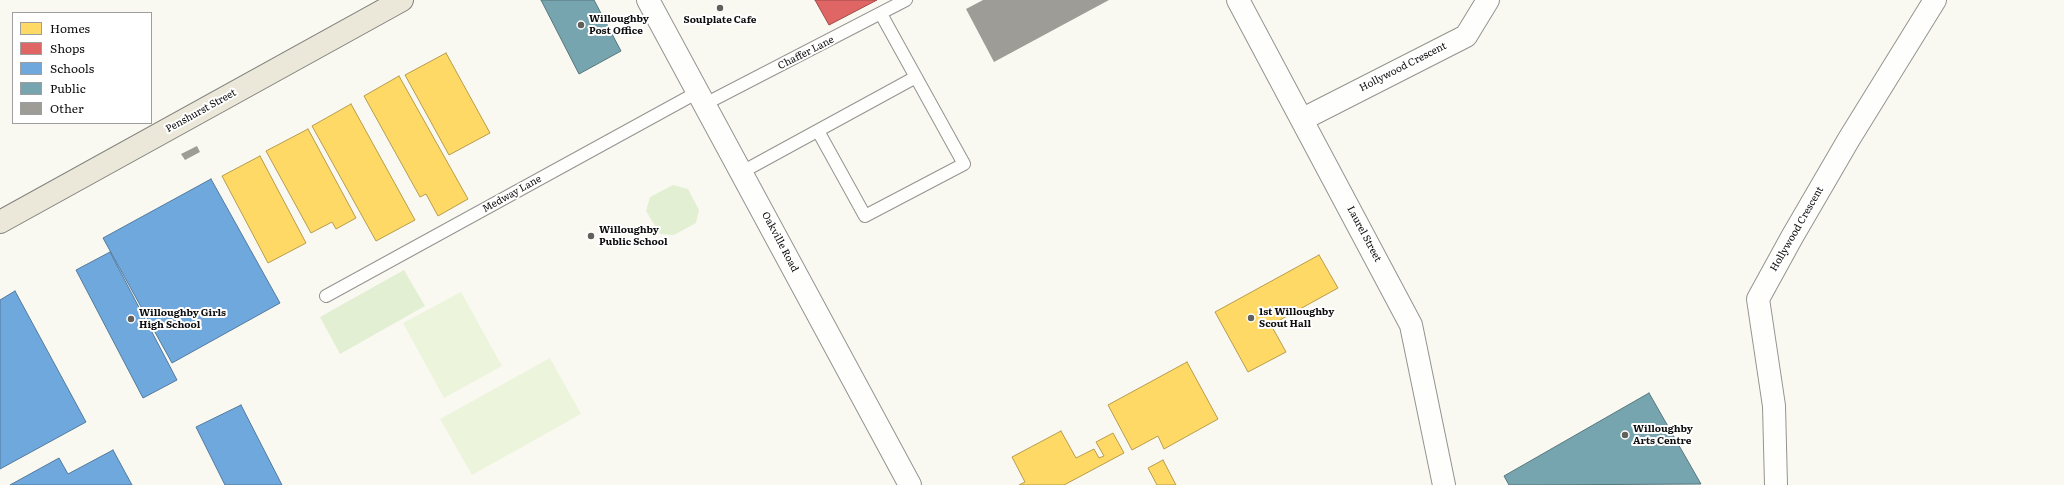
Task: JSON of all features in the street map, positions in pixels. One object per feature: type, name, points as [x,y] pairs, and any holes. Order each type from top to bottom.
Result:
[{"type":"main road","name":"Penshurst Street","points":[[0,222],[402,0]]},
{"type":"street","name":"Oakville Road","points":[[648,0],[910,485]]},
{"type":"street","name":"Laurel Street","points":[[1238,0],[1303,119],[1411,325],[1444,485]]},
{"type":"street","name":"Hollywood Crescent","points":[[1303,119],[1466,36],[1488,0]]},
{"type":"street","name":"Hollywood Crescent","points":[[1776,485],[1774,406],[1758,299],[1830,172],[1935,0]]},
{"type":"lane","name":"Chaffer Lane","points":[[702,98],[881,14],[906,0]]},
{"type":"lane","points":[[818,131],[865,216],[964,164],[881,14]]},
{"type":"lane","points":[[742,172],[916,77]]},
{"type":"lane","name":"Medway Lane","points":[[326,296],[702,98]]},
{"type":"green space","points":[[673,185],[688,189],[699,210],[696,223],[674,235],[660,234],[646,211],[650,197]]},
{"type":"green space","points":[[404,270],[425,306],[340,354],[320,317]]},
{"type":"green space","points":[[461,292],[502,366],[444,398],[403,323]]},
{"type":"green space","points":[[550,358],[581,414],[472,475],[440,419]]},
{"type":"building: Homes","points":[[446,53],[490,133],[449,155],[405,75]]},
{"type":"building: Homes","points":[[399,76],[468,199],[438,216],[426,194],[420,197],[364,96]]},
{"type":"building: Homes","points":[[351,104],[415,220],[376,241],[312,126]]},
{"type":"building: Homes","points":[[308,129],[356,218],[336,229],[332,222],[311,233],[266,151]]},
{"type":"building: Homes","points":[[260,156],[306,243],[268,263],[222,176]]},
{"type":"building: Homes","name":"1st Willoughby Scout Hall","points":[[1319,255],[1338,288],[1271,325],[1286,352],[1248,372],[1215,312]]},
{"type":"building: Homes","points":[[1187,362],[1218,419],[1164,449],[1158,436],[1132,450],[1108,405]]},
{"type":"building: Homes","points":[[1061,431],[1076,458],[1094,449],[1099,458],[1104,456],[1096,442],[1113,433],[1124,453],[1064,485],[1019,485],[1025,482],[1012,457]]},
{"type":"building: Homes","points":[[1163,460],[1176,485],[1157,485],[1148,468]]},
{"type":"building: Shops","points":[[815,0],[877,0],[829,25]]},
{"type":"building: Schools","points":[[211,179],[280,303],[172,363],[103,238]]},
{"type":"building: Schools","points":[[110,252],[177,380],[143,398],[76,270]]},
{"type":"building: Schools","points":[[15,291],[86,422],[0,469],[0,300]]},
{"type":"building: Schools","points":[[241,405],[282,485],[225,485],[196,427]]},
{"type":"building: Schools","points":[[113,450],[132,485],[10,485],[59,458],[68,474]]},
{"type":"building: Public","name":"Willoughby Post Office","points":[[541,0],[594,0],[621,51],[579,74]]},
{"type":"building: Public","name":"Willoughby Arts Centre","points":[[1649,393],[1701,484],[1509,485],[1504,476]]},
{"type":"building: Other","points":[[983,0],[1109,0],[994,62],[966,9]]},
{"type":"building: Other","points":[[197,146],[200,152],[185,160],[181,154]]},
{"type":"place","name":"Soulplate Cafe","points":[[720,8]]},
{"type":"place","name":"Willoughby Post Office","points":[[581,25]]},
{"type":"place","name":"Willoughby Public School","points":[[591,236]]},
{"type":"place","name":"1st Willoughby Scout Hall","points":[[1251,318]]},
{"type":"place","name":"Willoughby Girls High School","points":[[131,319]]},
{"type":"place","name":"Willoughby Arts Centre","points":[[1625,435]]}]
